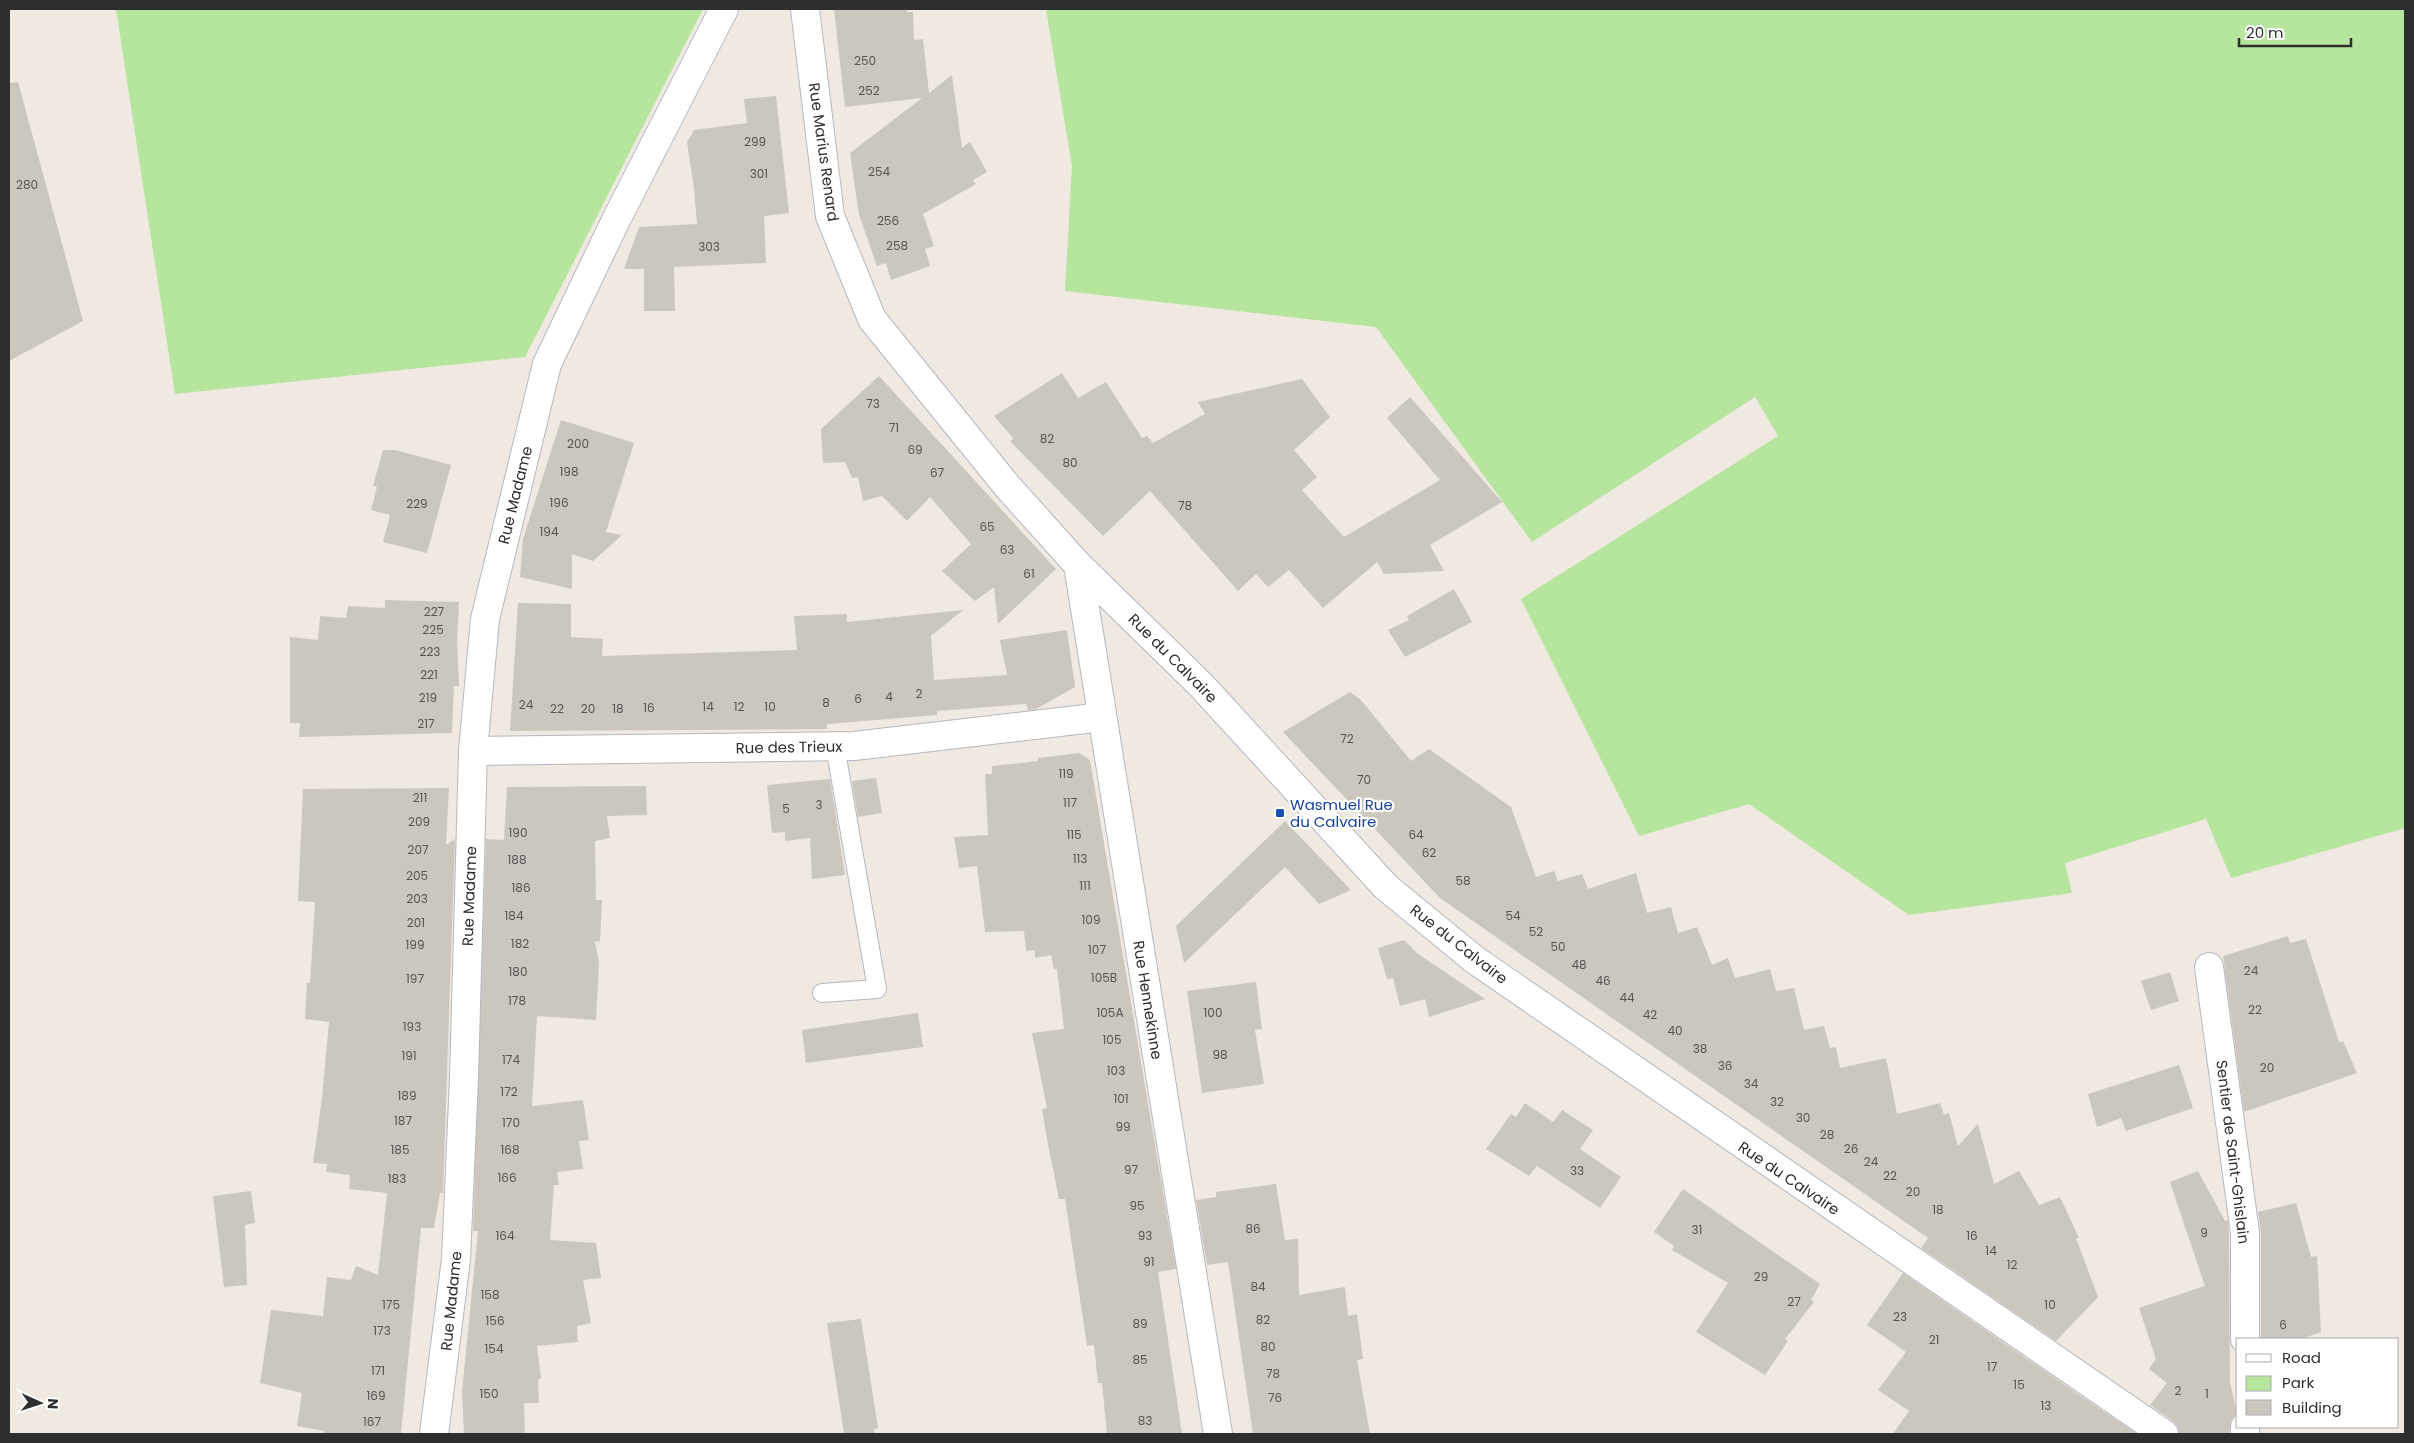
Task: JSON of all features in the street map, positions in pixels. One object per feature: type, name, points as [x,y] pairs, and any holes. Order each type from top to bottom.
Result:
[{"type":"street","name":"Rue Madame","points":[[434,1434],[456,1259],[465,1068],[473,751],[485,619],[547,364],[621,211],[724,9]]},
{"type":"street","name":"Rue Marius Renard","points":[[805,9],[830,216],[872,319]]},
{"type":"street","name":"Rue du Calvaire","points":[[872,319],[1008,486],[1078,566],[1201,685],[1386,887],[1475,960],[2164,1434]]},
{"type":"street","name":"Rue Hennekinne","points":[[1078,566],[1218,1434]]},
{"type":"street","name":"Rue des Trieux","points":[[473,751],[854,746],[1102,717]]},
{"type":"street","name":"Sentier de Saint-Ghislain","points":[[2209,966],[2245,1233],[2245,1338]]},
{"type":"lane","points":[[822,993],[877,990],[835,746]]},
{"type":"green space","points":[[116,9],[703,9],[525,357],[175,394]]},
{"type":"green space","points":[[1046,9],[2405,9],[2405,828],[2231,878],[2206,819],[2065,863],[2072,893],[1909,915],[1749,804],[1639,836],[1521,599],[1778,436],[1755,397],[1532,542],[1376,327],[1065,291],[1072,166]]},
{"type":"building","points":[[834,9],[907,9],[907,12],[913,12],[914,40],[923,39],[929,93],[952,75],[962,148],[970,142],[987,172],[973,180],[976,184],[923,214],[934,246],[925,249],[930,266],[891,280],[886,263],[877,266],[859,215],[850,153],[922,98],[845,107]]},
{"type":"building","points":[[18,82],[83,321],[9,361],[9,83]]},
{"type":"building","points":[[776,96],[789,213],[764,216],[766,263],[674,267],[675,311],[644,311],[644,269],[624,269],[639,227],[697,224],[687,142],[694,130],[747,123],[744,99]]},
{"type":"building","points":[[1062,373],[1078,398],[1106,382],[1142,438],[1147,436],[1153,443],[1205,414],[1198,402],[1302,379],[1330,417],[1294,450],[1317,477],[1302,490],[1344,537],[1440,480],[1387,418],[1410,397],[1502,502],[1430,545],[1444,571],[1384,574],[1377,562],[1323,608],[1289,570],[1268,587],[1256,574],[1238,591],[1150,491],[1103,536],[1010,441],[1014,439],[994,416]]},
{"type":"building","points":[[879,376],[1056,569],[998,624],[994,587],[975,601],[942,571],[971,544],[930,497],[907,521],[882,496],[863,501],[858,477],[852,478],[845,462],[823,463],[821,429]]},
{"type":"building","points":[[561,420],[634,443],[606,532],[622,535],[593,561],[572,554],[572,589],[520,577],[523,539]]},
{"type":"building","points":[[383,450],[395,450],[451,465],[427,553],[383,542],[390,515],[371,510],[377,487],[373,486]]},
{"type":"building","points":[[1454,589],[1472,622],[1405,657],[1388,630],[1409,620],[1407,616]]},
{"type":"building","points":[[385,600],[459,602],[457,641],[459,686],[454,686],[452,733],[299,737],[300,723],[290,723],[290,637],[318,640],[320,616],[346,618],[348,606],[385,608]]},
{"type":"building","points":[[518,603],[571,604],[571,637],[603,639],[602,656],[797,650],[794,616],[847,614],[847,622],[963,610],[931,636],[934,680],[1007,675],[1000,640],[1067,630],[1075,687],[1036,709],[1028,710],[1026,704],[937,711],[937,715],[827,724],[827,729],[510,731]]},
{"type":"building","points":[[1350,692],[1361,700],[1411,761],[1429,749],[1511,807],[1536,877],[1554,871],[1558,881],[1582,874],[1588,889],[1636,873],[1647,913],[1671,907],[1678,933],[1697,927],[1712,965],[1728,958],[1735,978],[1770,969],[1776,991],[1794,988],[1804,1030],[1824,1026],[1830,1048],[1836,1047],[1840,1068],[1886,1058],[1897,1114],[1940,1103],[1944,1115],[1949,1113],[1958,1146],[1978,1124],[1994,1184],[2019,1171],[2039,1205],[2060,1197],[2079,1238],[2076,1238],[2098,1297],[2056,1341],[1921,1248],[1928,1238],[1440,898],[1283,732]]},
{"type":"building","points":[[1079,753],[1090,760],[1176,1269],[1158,1272],[1182,1434],[1107,1434],[1102,1383],[1098,1383],[1094,1345],[1087,1346],[1065,1199],[1059,1199],[1047,1139],[1042,1109],[1047,1108],[1032,1033],[1064,1029],[1057,969],[1054,969],[1051,955],[1035,958],[1035,950],[1026,951],[1024,931],[985,932],[977,866],[959,868],[954,837],[988,835],[985,774],[992,774],[992,766],[1038,761],[1038,758]]},
{"type":"building","points":[[876,778],[882,813],[858,817],[852,781]]},
{"type":"building","points":[[830,779],[845,875],[812,879],[810,838],[785,841],[785,832],[772,833],[767,785]]},
{"type":"building","points":[[646,786],[647,815],[607,816],[610,838],[595,841],[596,900],[602,900],[600,941],[595,942],[599,962],[596,1020],[537,1016],[532,1106],[583,1100],[589,1140],[579,1141],[583,1169],[557,1172],[559,1185],[554,1185],[550,1240],[596,1243],[601,1278],[583,1280],[591,1323],[577,1326],[578,1342],[537,1346],[541,1379],[538,1379],[539,1403],[524,1403],[525,1434],[464,1434],[462,1391],[478,1231],[473,1231],[486,839],[504,840],[507,787]]},
{"type":"building","points":[[449,788],[446,845],[455,839],[443,1193],[440,1193],[434,1228],[421,1228],[401,1434],[323,1434],[324,1431],[297,1426],[302,1393],[260,1383],[271,1310],[323,1316],[327,1277],[351,1280],[356,1266],[378,1275],[387,1193],[349,1189],[350,1175],[326,1172],[327,1164],[313,1163],[322,1098],[329,1022],[305,1019],[307,983],[310,983],[315,902],[298,901],[303,789]]},
{"type":"building","points":[[1285,821],[1351,890],[1319,904],[1285,867],[1184,963],[1176,926]]},
{"type":"building","points":[[2288,936],[2290,943],[2306,939],[2339,1042],[2343,1041],[2357,1073],[2244,1112],[2223,956]]},
{"type":"building","points":[[1404,940],[1418,954],[1485,999],[1429,1017],[1425,999],[1400,1006],[1393,978],[1387,979],[1378,948]]},
{"type":"building","points":[[2170,972],[2179,1001],[2151,1010],[2141,981]]},
{"type":"building","points":[[1256,982],[1262,1029],[1255,1030],[1264,1084],[1202,1093],[1187,991]]},
{"type":"building","points":[[918,1013],[923,1047],[806,1063],[802,1030]]},
{"type":"building","points":[[2179,1065],[2193,1108],[2126,1131],[2121,1118],[2097,1127],[2088,1094]]},
{"type":"building","points":[[1525,1103],[1553,1122],[1562,1110],[1593,1130],[1580,1149],[1621,1177],[1600,1208],[1537,1166],[1529,1176],[1486,1149],[1511,1114],[1516,1117]]},
{"type":"building","points":[[2198,1171],[2225,1221],[2228,1220],[2230,1383],[2236,1410],[2236,1415],[2231,1420],[2229,1434],[2179,1434],[2178,1427],[2173,1421],[2150,1405],[2167,1383],[2149,1369],[2156,1359],[2139,1308],[2205,1286],[2170,1182]]},
{"type":"building","points":[[1276,1184],[1285,1240],[1298,1239],[1299,1295],[1345,1287],[1348,1316],[1357,1314],[1363,1359],[1357,1360],[1370,1434],[1253,1434],[1228,1262],[1207,1265],[1196,1200],[1216,1197],[1216,1192]]},
{"type":"building","points":[[1683,1189],[1820,1284],[1811,1300],[1814,1302],[1785,1339],[1788,1341],[1765,1375],[1696,1332],[1728,1283],[1672,1250],[1674,1246],[1654,1232]]},
{"type":"building","points":[[251,1191],[255,1223],[245,1225],[247,1285],[224,1287],[213,1196]]},
{"type":"building","points":[[2296,1203],[2311,1257],[2317,1256],[2321,1332],[2304,1338],[2261,1338],[2261,1233],[2258,1212]]},
{"type":"building","points":[[1903,1273],[2137,1434],[1893,1434],[1909,1411],[1878,1390],[1906,1352],[1867,1325]]},
{"type":"building","points":[[861,1319],[878,1428],[874,1429],[875,1434],[844,1434],[827,1323]]},
{"type":"place","name":"Wasmuel Rue du Calvaire","points":[[1280,813]]}]
